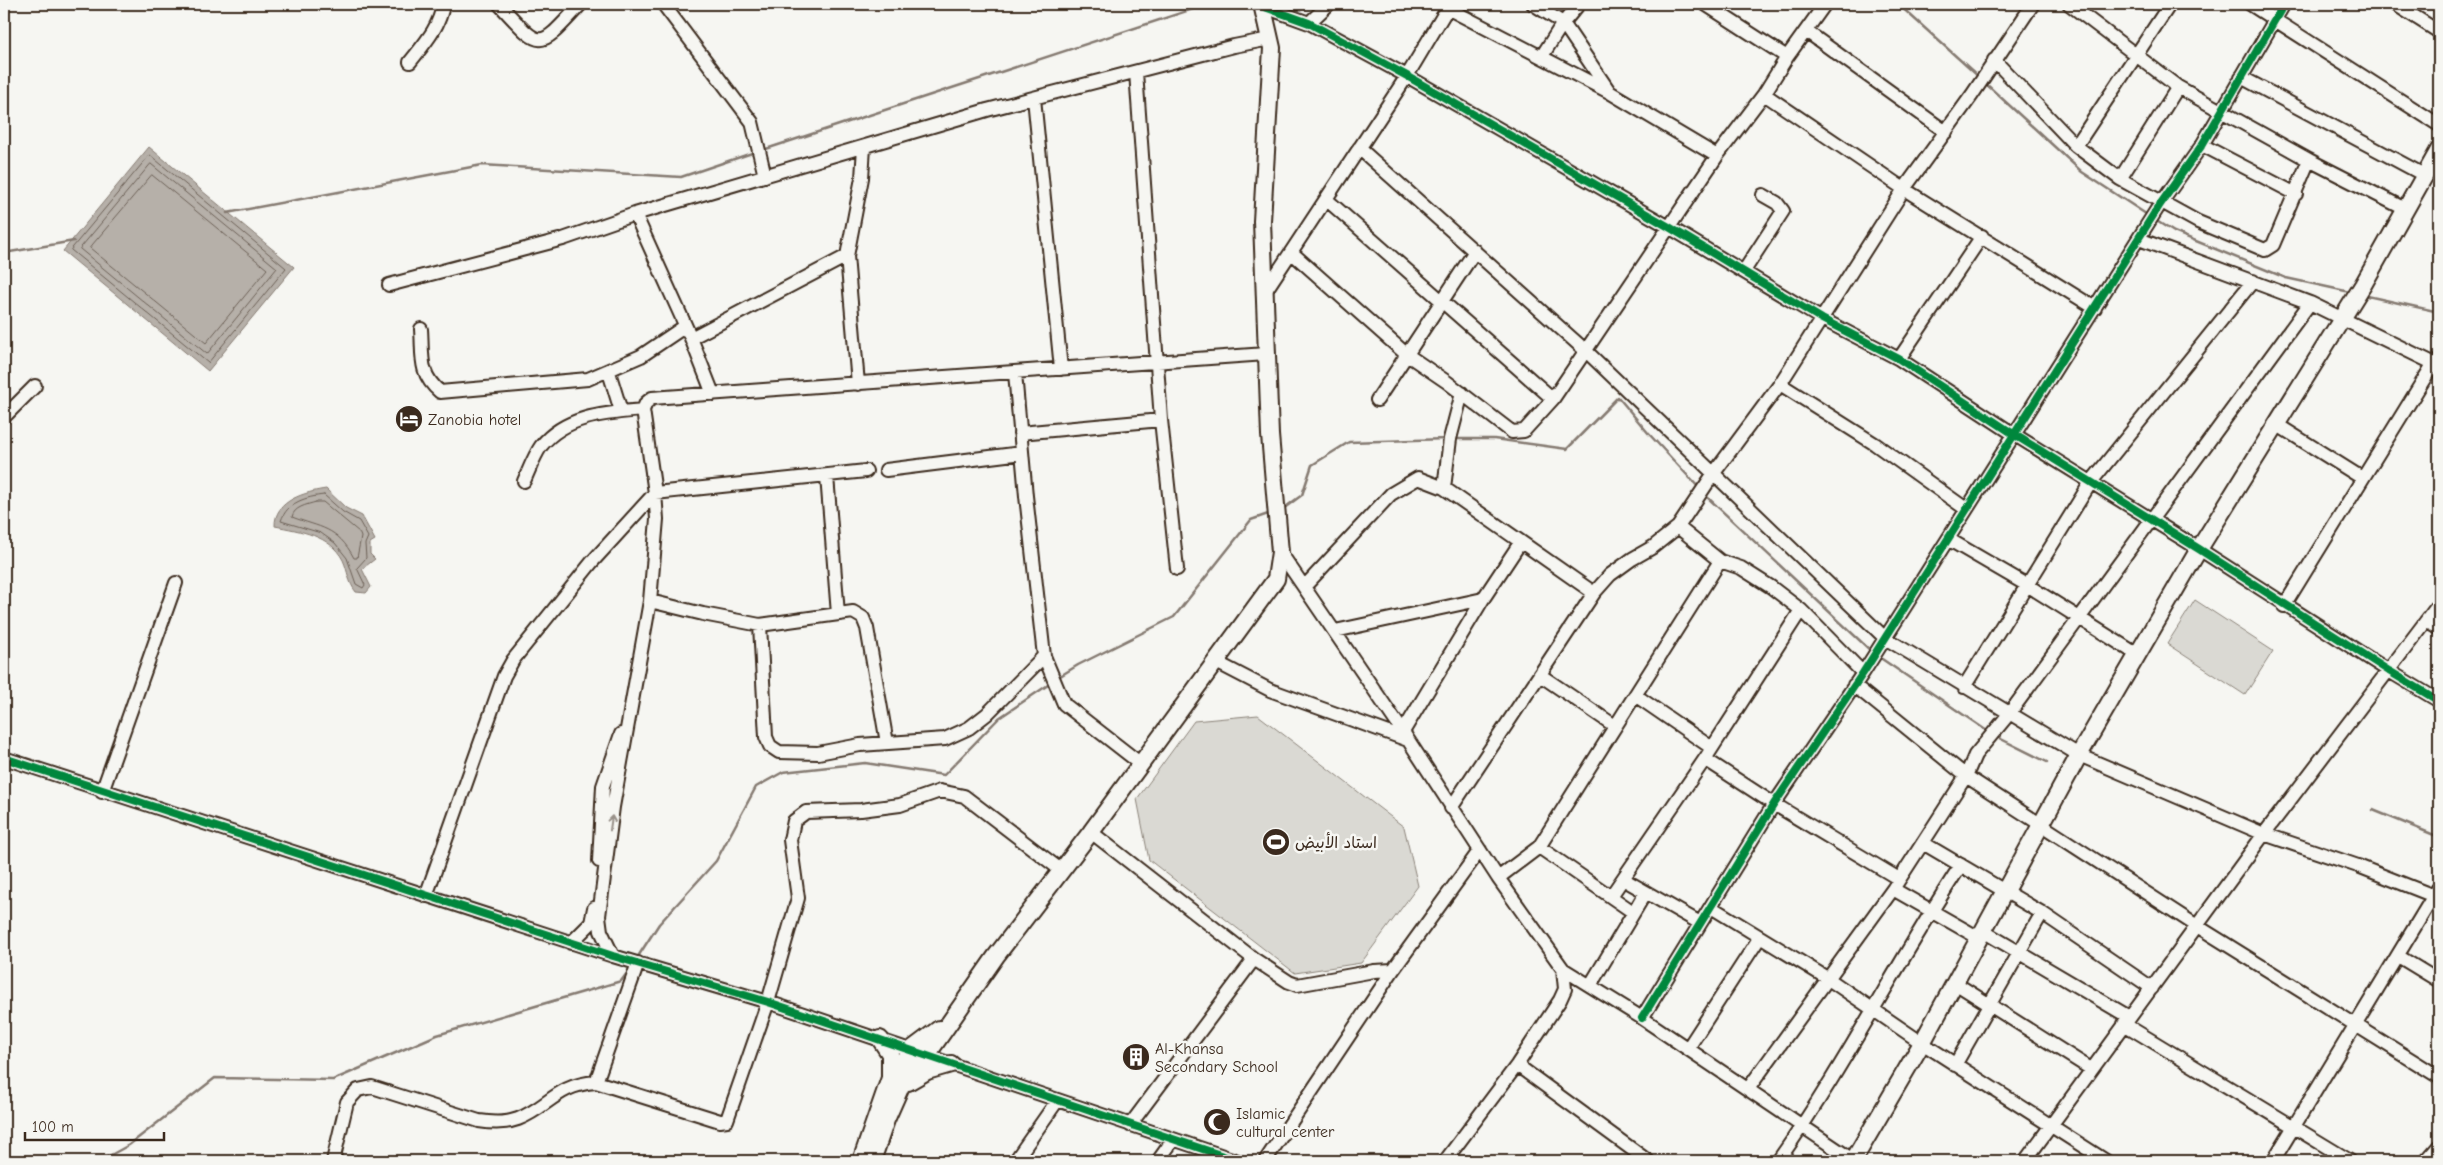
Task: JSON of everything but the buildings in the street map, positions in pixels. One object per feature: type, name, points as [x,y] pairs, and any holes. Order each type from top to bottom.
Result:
[{"type":"main road","points":[[896,1082],[927,1055],[949,1021],[1091,832],[1276,579],[1280,552],[1266,354],[1262,221],[1272,48],[1262,5]]},
{"type":"main road","points":[[1854,1161],[1922,1043],[2079,756],[2199,550],[2363,284],[2439,150]]},
{"type":"main road","points":[[861,1161],[911,1050],[949,1021]]},
{"type":"main road","points":[[872,1161],[896,1082],[890,1054],[880,1039]]},
{"type":"main road","points":[[896,1082],[951,1064]]},
{"type":"street","points":[[410,62],[436,27],[441,17],[443,4]]},
{"type":"street","points":[[506,6],[533,39],[543,40],[550,37],[582,4]]},
{"type":"street","points":[[663,4],[745,110],[752,122],[765,176]]},
{"type":"street","points":[[1533,4],[1563,23],[1611,93]]},
{"type":"street","points":[[1542,56],[1563,23],[1579,4]]},
{"type":"street","points":[[1705,4],[1787,56]]},
{"type":"street","points":[[1291,252],[1406,354],[1462,393],[1512,432],[1524,431],[1553,399],[1717,156],[1764,94],[1787,56],[1825,4]]},
{"type":"street","points":[[1451,808],[1594,593],[1610,575],[1653,547],[1678,527],[1712,476],[1780,384],[1904,189],[1972,95],[2032,4]]},
{"type":"street","points":[[2069,4],[2178,87],[2309,160],[2405,209]]},
{"type":"street","points":[[2076,146],[2168,4]]},
{"type":"street","points":[[2250,4],[2439,124]]},
{"type":"street","points":[[1642,1018],[1774,804],[1865,670],[2161,204],[2202,145],[2274,18],[2284,4]]},
{"type":"street","points":[[2395,4],[2439,32]]},
{"type":"street","points":[[1262,5],[1309,23],[1407,76],[1670,227],[1822,319],[1899,359],[2284,606],[2439,701]]},
{"type":"street","points":[[1309,23],[1326,5]]},
{"type":"street","points":[[1264,293],[1407,76],[1449,6],[1611,93],[1717,156]]},
{"type":"street","points":[[1806,31],[1946,132]]},
{"type":"street","points":[[389,285],[563,239],[635,214],[1034,98],[1270,39]]},
{"type":"street","points":[[1993,63],[2076,146],[2120,179],[2161,204],[2265,250],[2273,245],[2309,160]]},
{"type":"street","points":[[1136,72],[1161,420],[1177,570]]},
{"type":"street","points":[[2241,77],[2424,175]]},
{"type":"street","points":[[2120,179],[2178,87]]},
{"type":"street","points":[[1764,94],[1904,189],[2095,308]]},
{"type":"street","points":[[1034,98],[1062,369]]},
{"type":"street","points":[[2202,145],[2296,194]]},
{"type":"street","points":[[858,384],[847,256],[862,178],[864,147]]},
{"type":"street","points":[[1359,148],[1586,351],[1712,476],[1884,638],[2079,756],[2264,834],[2438,894],[2273,1161]]},
{"type":"street","points":[[1744,271],[1783,210],[1777,203],[1763,195]]},
{"type":"street","points":[[1326,199],[1553,399]]},
{"type":"street","points":[[635,214],[688,332],[713,394]]},
{"type":"street","points":[[2142,235],[2310,303],[2437,364],[2362,478],[2284,606]]},
{"type":"street","points":[[1899,359],[1982,236]]},
{"type":"street","points":[[1377,400],[1474,251]]},
{"type":"street","points":[[421,329],[424,368],[428,382],[440,392],[588,379],[609,372],[847,256]]},
{"type":"street","points":[[1964,687],[2091,482],[2253,281]]},
{"type":"street","points":[[1748,1089],[1896,884],[1966,776],[1986,740],[2009,714],[2310,303]]},
{"type":"street","points":[[613,956],[601,931],[599,916],[613,807],[650,600],[656,520],[655,493],[643,410],[646,402],[652,398],[1266,354]]},
{"type":"street","points":[[609,372],[621,412]]},
{"type":"street","points":[[1015,373],[1044,656],[1064,704],[1141,764]]},
{"type":"street","points":[[1780,384],[1876,444],[1966,509]]},
{"type":"street","points":[[4,417],[35,386]]},
{"type":"street","points":[[1444,488],[1450,439],[1462,393]]},
{"type":"street","points":[[524,480],[541,446],[559,429],[582,418],[602,413],[643,410]]},
{"type":"street","points":[[1020,433],[1161,420]]},
{"type":"street","points":[[2276,424],[2362,478]]},
{"type":"street","points":[[886,470],[1022,453]]},
{"type":"street","points":[[426,896],[504,676],[513,660],[592,562],[655,493],[866,471]]},
{"type":"street","points":[[828,476],[838,614]]},
{"type":"street","points":[[1305,586],[1391,494],[1418,478],[1444,488],[1594,593]]},
{"type":"street","points":[[1678,527],[1720,561],[1741,568],[1756,577],[1801,610],[1865,670]]},
{"type":"street","points":[[1948,539],[2080,617],[2138,655]]},
{"type":"street","points":[[1405,736],[1483,599],[1520,543]]},
{"type":"street","points":[[1280,552],[1305,586],[1498,878],[1563,969],[1591,984],[1854,1161]]},
{"type":"street","points":[[1498,878],[1538,847],[1720,561]]},
{"type":"street","points":[[102,792],[176,583]]},
{"type":"street","points":[[1334,630],[1483,599]]},
{"type":"street","points":[[650,600],[704,614],[760,625],[853,612],[863,618],[867,628],[887,743]]},
{"type":"street","points":[[2025,1161],[2264,834],[2439,604]]},
{"type":"street","points":[[1611,896],[1709,753],[1801,610]]},
{"type":"street","points":[[2426,621],[2439,629]]},
{"type":"street","points":[[760,625],[766,737],[770,746],[779,752],[818,753],[887,743],[946,739],[970,728],[1044,656]]},
{"type":"street","points":[[1216,662],[1270,690],[1405,736]]},
{"type":"street","points":[[1540,675],[1616,726]]},
{"type":"street","points":[[1854,685],[1966,776],[2198,926],[2439,1077]]},
{"type":"street","points":[[1635,695],[1774,804],[1896,884],[1931,911],[2019,952],[2350,1161]]},
{"type":"street","points":[[571,943],[586,930],[593,914],[603,786],[629,716]]},
{"type":"street","points":[[4,758],[102,792],[571,943],[768,1002],[1238,1161]]},
{"type":"street","points":[[333,1161],[346,1102],[358,1090],[372,1087],[479,1121],[497,1124],[518,1119],[562,1091],[579,1083],[596,1082],[720,1121],[727,1120],[768,1002],[798,898],[790,840],[794,821],[806,812],[862,810],[900,805],[940,791],[953,792],[964,796],[1062,871]]},
{"type":"street","points":[[1091,832],[1254,959],[1289,982],[1297,984],[1374,971],[1393,970]]},
{"type":"street","points":[[1923,843],[2042,913],[2152,988]]},
{"type":"street","points":[[1538,847],[1633,912]]},
{"type":"street","points":[[1265,1161],[1393,970],[1480,850]]},
{"type":"street","points":[[1778,1161],[1803,1126],[1875,1010],[1931,911],[1960,865]]},
{"type":"street","points":[[1623,878],[1700,923]]},
{"type":"street","points":[[1591,984],[1646,892]]},
{"type":"street","points":[[1710,907],[1828,978],[1955,1065],[2106,1161]]},
{"type":"street","points":[[1955,1065],[2042,913]]},
{"type":"street","points":[[1688,1048],[1760,937]]},
{"type":"street","points":[[2398,956],[2439,981]]},
{"type":"street","points":[[1130,1125],[1254,959]]},
{"type":"street","points":[[596,1082],[638,963]]},
{"type":"street","points":[[1445,1161],[1517,1065],[1560,1000],[1565,989],[1563,969]]},
{"type":"street","points":[[1955,983],[2091,1069]]},
{"type":"street","points":[[1517,1065],[1648,1161]]},
{"type":"street","points":[[1015,1161],[1057,1101]]},
{"type":"street","points":[[1158,1161],[1173,1140]]},
{"type":"street","points":[[2426,1161],[2439,1146]]},
{"type":"shaded area","points":[[2195,600],[2273,651],[2245,695],[2167,644]]},
{"type":"shaded area","points":[[1258,715],[1404,827],[1418,886],[1361,963],[1295,973],[1149,860],[1137,799],[1194,721]]},
{"type":"water","points":[[149,147],[294,267],[208,371],[63,251]]},
{"type":"water","points":[[326,489],[346,508],[362,516],[375,540],[370,543],[370,554],[375,559],[362,569],[371,587],[366,593],[356,592],[353,588],[343,560],[330,545],[314,536],[275,526],[276,517],[285,504],[309,492]]},
{"type":"waterway","points":[[763,150],[1208,4]]},
{"type":"waterway","points":[[1898,4],[1979,77]]},
{"type":"waterway","points":[[1984,82],[2082,172],[2149,216]]},
{"type":"waterway","points":[[227,213],[482,165],[681,177],[755,152]]},
{"type":"waterway","points":[[2155,220],[2174,232],[2286,278],[2350,292]]},
{"type":"waterway","points":[[4,253],[74,241]]},
{"type":"waterway","points":[[2363,295],[2439,312]]},
{"type":"waterway","points":[[1455,439],[1494,439],[1567,449],[1618,397],[1700,489]]},
{"type":"waterway","points":[[1283,509],[1302,495],[1312,465],[1349,442],[1447,439]]},
{"type":"waterway","points":[[1705,495],[1872,652]]},
{"type":"waterway","points":[[1057,678],[1078,665],[1174,617],[1251,520],[1271,513]]},
{"type":"waterway","points":[[1879,657],[1990,733]]},
{"type":"waterway","points":[[637,958],[659,924],[716,861],[756,787],[783,772],[865,763],[944,775],[999,718],[1051,683]]},
{"type":"waterway","points":[[1997,737],[2047,762]]},
{"type":"waterway","points":[[2373,810],[2439,837]]},
{"type":"waterway","points":[[100,1161],[129,1145],[215,1078],[333,1080],[437,1035],[621,981],[630,969]]},
{"type":"cycle path","points":[[1642,1018],[1774,804],[1863,673],[2159,206],[2202,145],[2284,4]]},
{"type":"cycle path","points":[[1262,6],[1309,23],[1407,76],[1669,227],[1822,319],[1899,359],[2015,435],[2439,701]]},
{"type":"cycle path","points":[[4,758],[613,956],[768,1002],[1238,1161]]},
{"type":"place","name":"Zanobia hotel","points":[[409,419]]},
{"type":"place","name":"استاد الأبيض","points":[[1276,842]]},
{"type":"place","name":"Al-Khansa Secondary School","points":[[1136,1057]]},
{"type":"place","name":"Islamic cultural center","points":[[1217,1122]]}]
